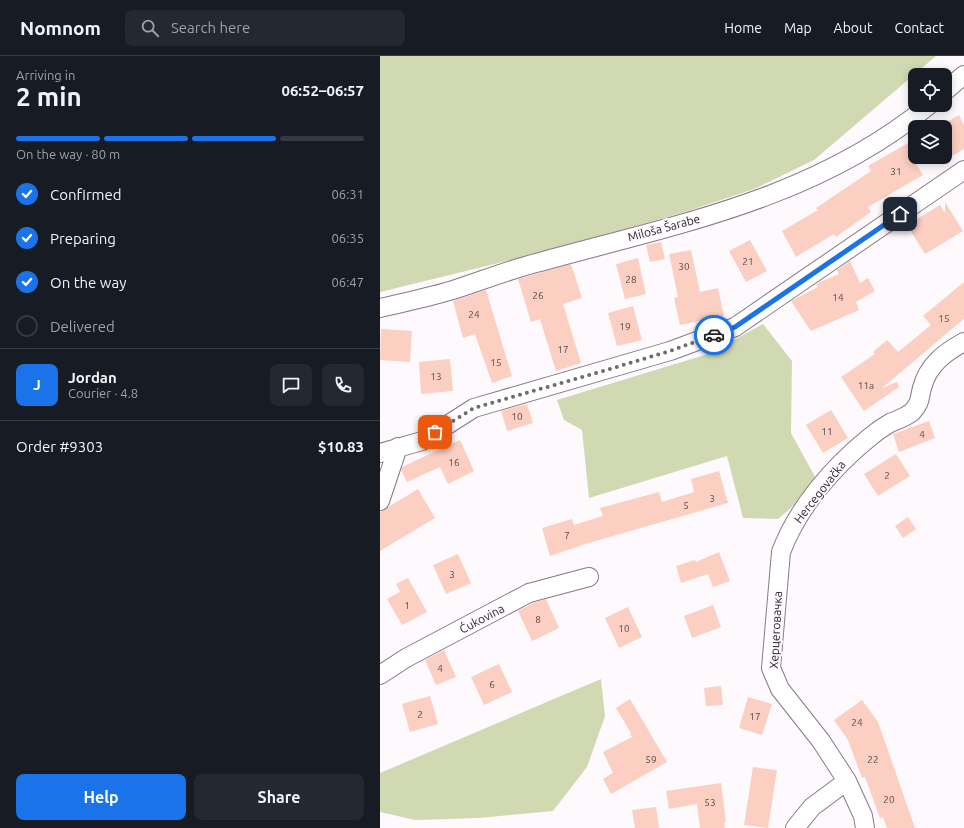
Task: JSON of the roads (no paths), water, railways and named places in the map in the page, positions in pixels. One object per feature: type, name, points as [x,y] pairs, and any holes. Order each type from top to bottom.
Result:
[{"type":"street","points":[[952,85],[964,75]]},
{"type":"street","name":"Miloša Šarabe","points":[[380,308],[455,289],[538,262],[680,225],[758,200],[812,178],[872,146],[919,112]]},
{"type":"street","points":[[380,453],[398,446],[422,440],[474,408],[670,351],[735,327],[964,170]]},
{"type":"street","name":"Hercegovačka","points":[[781,552],[786,539],[801,511],[836,467],[870,437],[888,424],[911,413],[921,400],[922,389],[928,370],[942,356],[964,342]]},
{"type":"street","points":[[380,501],[398,446]]},
{"type":"street","name":"Херцеговачка","points":[[781,552],[771,668],[780,689],[821,740],[847,781],[864,816],[865,828]]},
{"type":"street","name":"Ćukovina","points":[[380,675],[406,658],[529,593],[589,577]]},
{"type":"street","points":[[794,828],[812,807],[847,781]]}]
